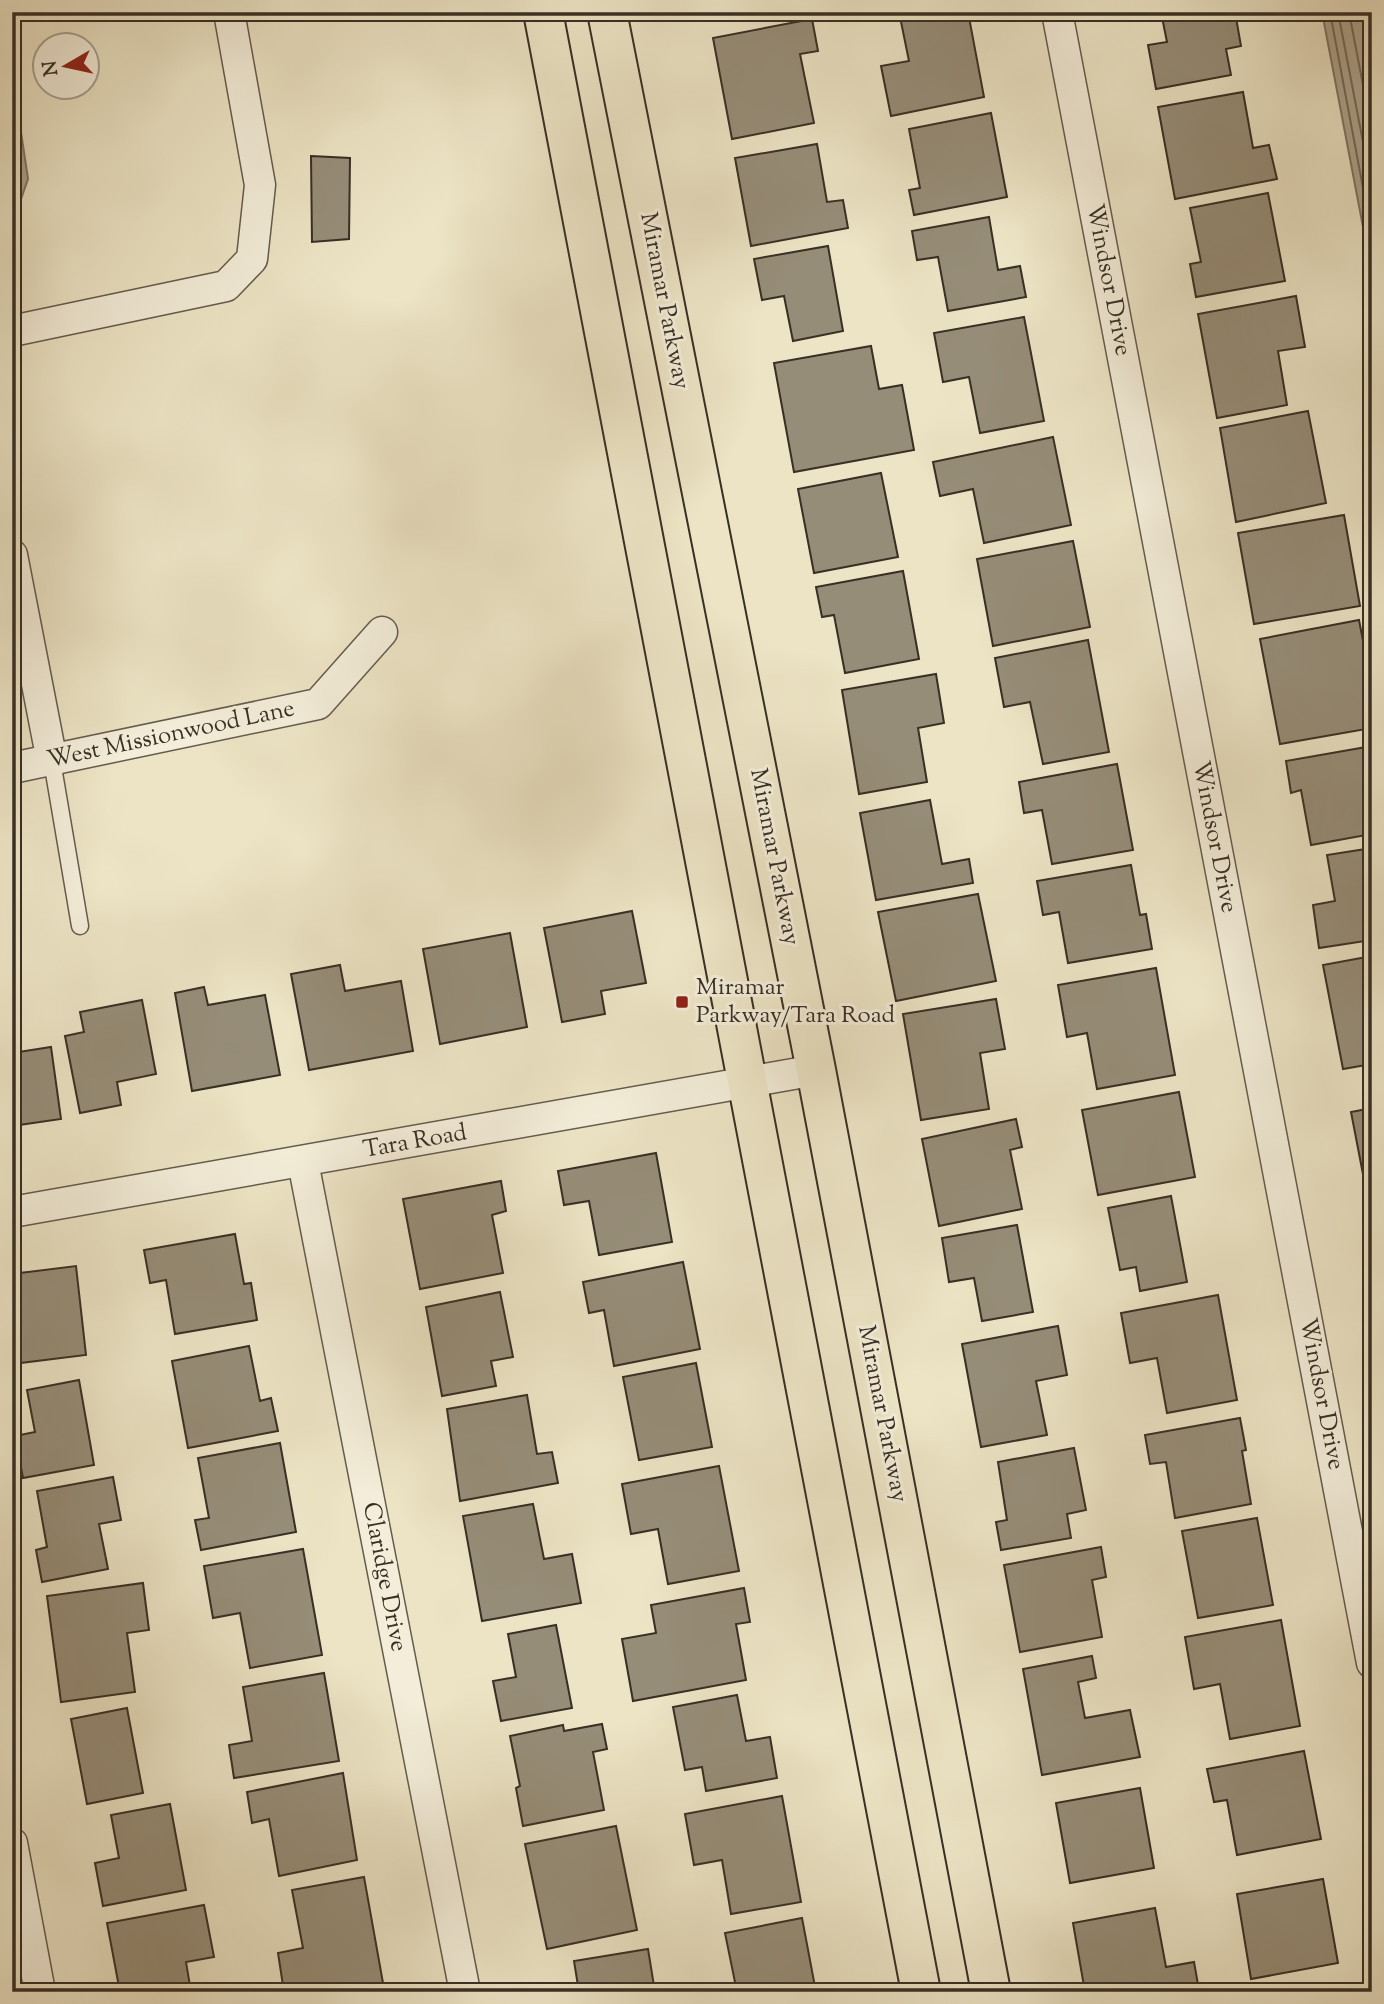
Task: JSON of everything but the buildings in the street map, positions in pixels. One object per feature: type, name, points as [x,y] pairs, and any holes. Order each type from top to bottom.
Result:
[{"type":"main road","points":[[543,12],[745,1083],[921,1992]]},
{"type":"main road","name":"Miramar Parkway","points":[[607,12],[816,1070],[991,1992]]},
{"type":"street","points":[[12,331],[226,286],[252,259],[260,185],[231,12]]},
{"type":"street","name":"Windsor Drive","points":[[1057,12],[1372,1663]]},
{"type":"street","points":[[12,555],[52,761]]},
{"type":"street","name":"West Missionwood Lane","points":[[12,768],[318,704],[382,632]]},
{"type":"street","name":"Tara Road","points":[[12,1212],[816,1070]]},
{"type":"street","name":"Claridge Drive","points":[[303,1162],[465,1992]]},
{"type":"street","points":[[12,1843],[40,1992]]},
{"type":"lane","points":[[52,761],[80,926]]},
{"type":"water","points":[[1322,12],[1372,12],[1372,274]]},
{"type":"water","points":[[12,72],[28,179],[12,225]]},
{"type":"place","name":"Miramar Parkway/Tara Road","points":[[682,1002]]}]
